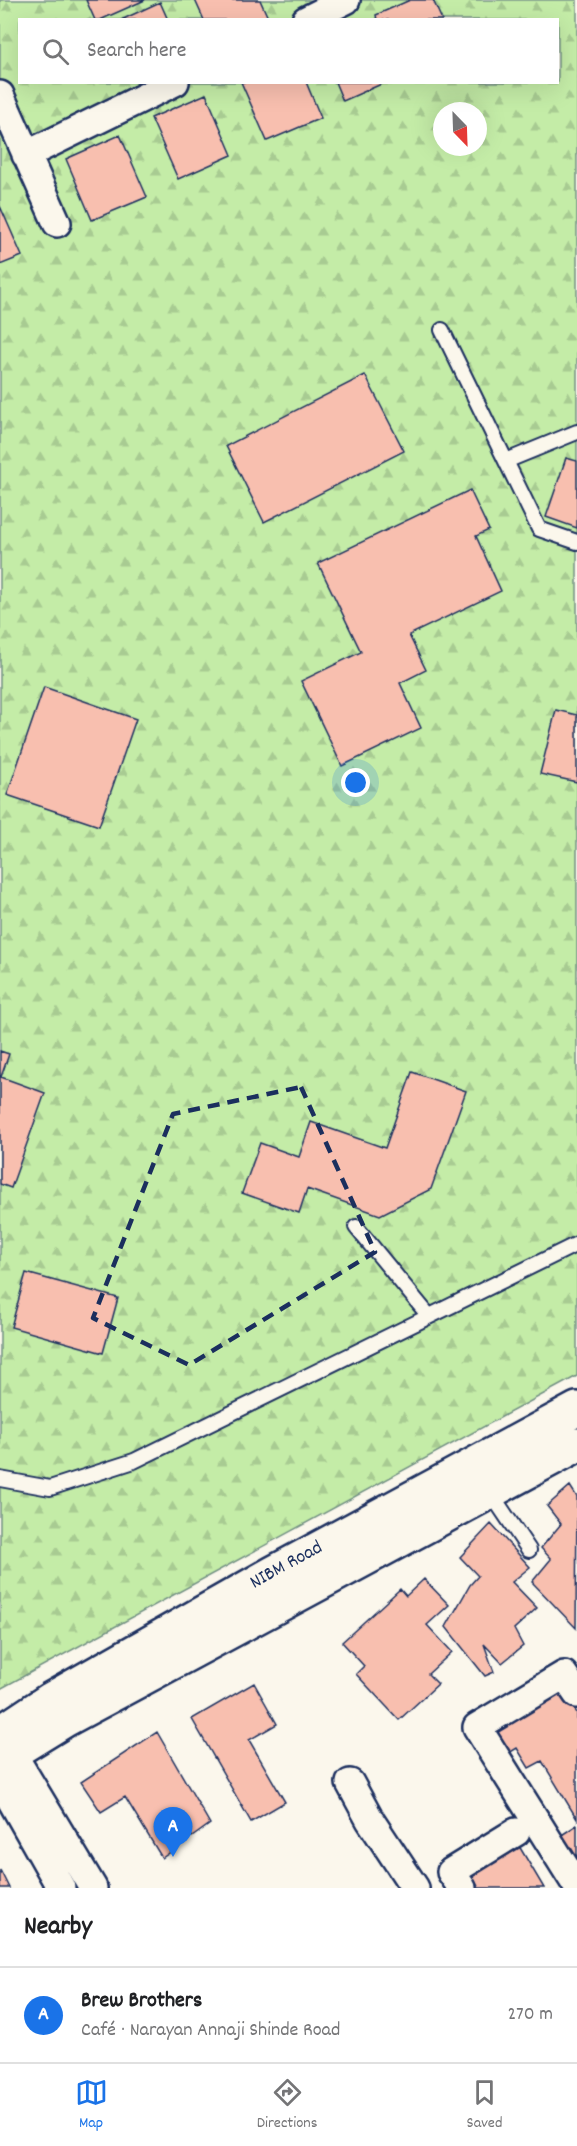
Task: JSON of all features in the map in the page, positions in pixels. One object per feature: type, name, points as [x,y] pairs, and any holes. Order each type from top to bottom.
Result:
[{"type":"street","points":[[310,18],[346,0]]},
{"type":"street","points":[[27,154],[171,84]]},
{"type":"street","points":[[0,95],[57,223]]},
{"type":"street","name":"NIBM Road","points":[[2,1752],[51,1699],[263,1578],[577,1409]]},
{"type":"street","name":"NIBM Road","points":[[2,1752],[577,1445]]},
{"type":"street","points":[[577,1694],[564,1675],[477,1727],[577,1886]]},
{"type":"street","points":[[2,1752],[61,1888]]},
{"type":"street","points":[[2,1752],[93,1888]]},
{"type":"street","points":[[350,1783],[370,1820],[415,1888]]},
{"type":"street","points":[[462,1888],[451,1872],[516,1832]]},
{"type":"lane","points":[[442,330],[539,529],[577,542]]},
{"type":"lane","points":[[506,461],[577,432]]},
{"type":"lane","points":[[356,1227],[429,1316]]},
{"type":"lane","points":[[0,1479],[50,1488],[134,1461],[577,1244]]},
{"type":"lane","points":[[490,1492],[529,1550]]},
{"type":"highlighted area","points":[[301,1087],[375,1252],[189,1365],[93,1318],[173,1114]]},
{"type":"green space","points":[[0,0],[577,0],[577,1376],[0,1689]]},
{"type":"building","points":[[86,0],[145,0],[104,18],[94,18]]},
{"type":"building","points":[[195,0],[260,0],[268,18],[203,18]]},
{"type":"building","points":[[410,0],[433,0],[441,18],[377,18],[376,15]]},
{"type":"building","points":[[160,2],[167,18],[125,18]]},
{"type":"building","points":[[242,84],[307,84],[321,118],[267,141]]},
{"type":"building","points":[[336,84],[381,84],[343,101]]},
{"type":"building","points":[[206,94],[232,155],[178,179],[151,118]]},
{"type":"building","points":[[120,135],[147,197],[92,220],[66,159]]},
{"type":"building","points":[[0,206],[22,256],[0,265]]},
{"type":"building","points":[[365,375],[404,451],[264,522],[226,446]]},
{"type":"building","points":[[566,458],[577,461],[577,528],[546,517]]},
{"type":"building","points":[[470,490],[489,530],[476,536],[501,591],[409,635],[426,670],[400,683],[421,728],[342,766],[301,681],[361,652],[318,563]]},
{"type":"building","points":[[44,687],[136,719],[99,826],[7,795]]},
{"type":"building","points":[[556,710],[577,715],[577,782],[540,774]]},
{"type":"building","points":[[0,1051],[9,1054],[1,1077],[45,1093],[11,1188],[0,1184]]},
{"type":"building","points":[[412,1072],[466,1091],[431,1189],[380,1215],[307,1189],[299,1213],[242,1193],[260,1143],[299,1157],[311,1122],[385,1148]]},
{"type":"building","points":[[26,1273],[118,1298],[103,1353],[11,1327]]},
{"type":"building","points":[[570,1486],[577,1497],[576,1628],[532,1582],[551,1559],[541,1548],[561,1524],[547,1506]]},
{"type":"building","points":[[491,1524],[530,1567],[512,1582],[537,1608],[514,1629],[523,1646],[502,1663],[484,1644],[494,1672],[485,1676],[446,1627],[470,1585],[478,1576],[460,1557]]},
{"type":"building","points":[[424,1579],[449,1605],[427,1625],[452,1652],[428,1674],[438,1684],[399,1720],[356,1674],[364,1666],[342,1642],[400,1589],[406,1596]]},
{"type":"building","points":[[254,1683],[277,1724],[249,1740],[285,1802],[251,1822],[192,1719]]},
{"type":"building","points":[[561,1687],[577,1713],[577,1819],[542,1761],[529,1768],[517,1748],[504,1756],[484,1723]]},
{"type":"building","points":[[157,1732],[210,1824],[192,1837],[183,1822],[169,1830],[178,1847],[162,1858],[125,1797],[101,1812],[81,1782]]},
{"type":"building","points":[[577,1825],[577,1871],[557,1838]]},
{"type":"building","points":[[519,1846],[544,1888],[479,1888],[471,1874]]},
{"type":"building","points":[[0,1870],[9,1888],[0,1888]]},
{"type":"place","name":"Brew Brothers","points":[[173,1857]]}]
